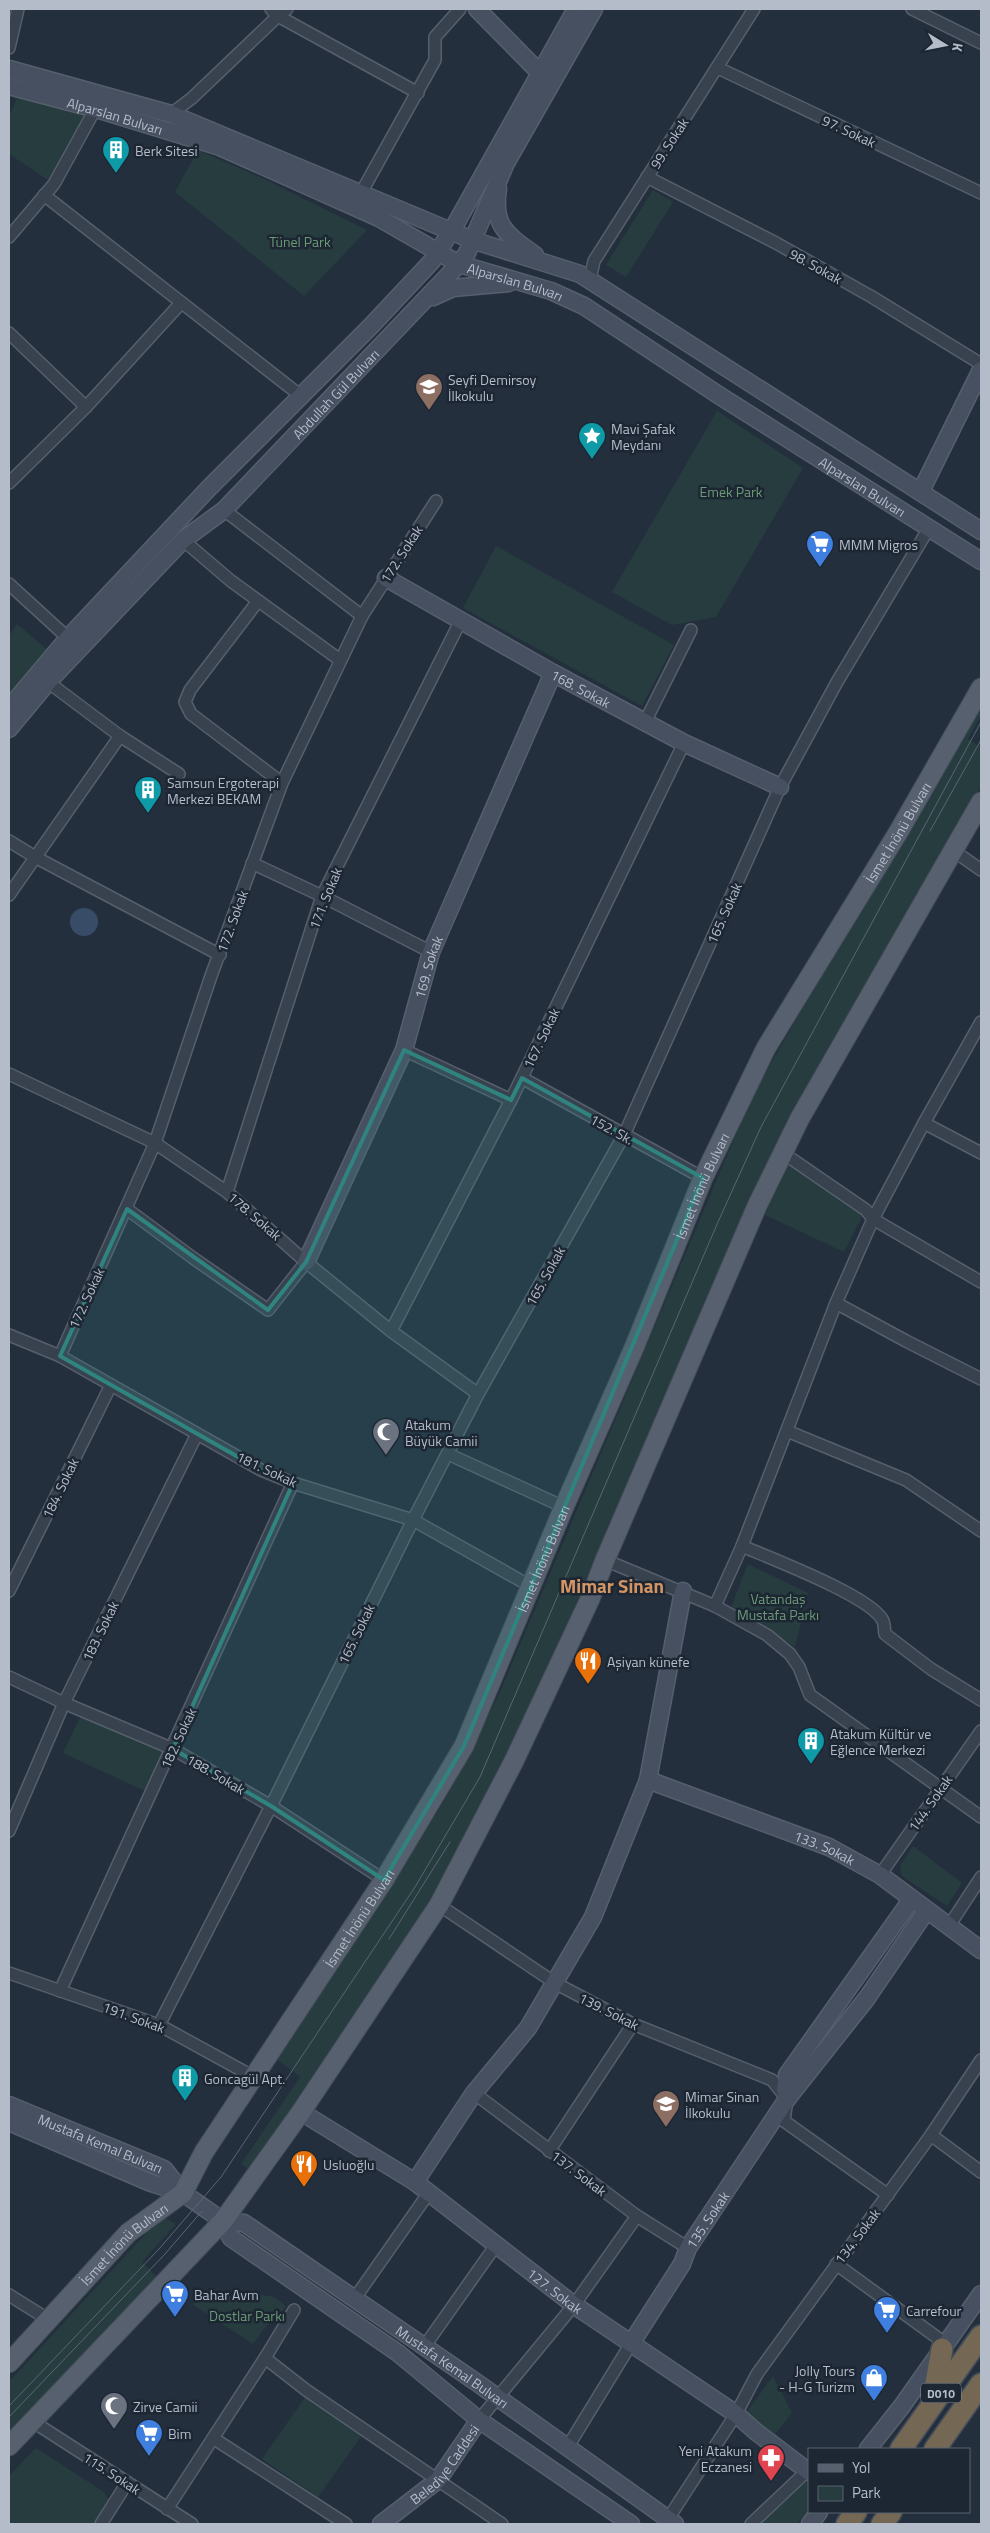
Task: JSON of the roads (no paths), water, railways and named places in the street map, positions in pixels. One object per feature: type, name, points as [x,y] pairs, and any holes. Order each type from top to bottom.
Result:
[{"type":"highway","name":"D010","points":[[902,2448],[981,2336]]},
{"type":"highway","points":[[932,2406],[944,2346]]},
{"type":"highway","name":"D010","points":[[936,2448],[981,2384]]},
{"type":"highway","points":[[847,2524],[855,2513]]},
{"type":"highway","points":[[882,2524],[890,2513]]},
{"type":"main road","points":[[477,9],[540,73]]},
{"type":"main road","name":"Abdullah Gül Bulvarı","points":[[9,708],[68,638],[209,488],[370,327],[439,250],[451,232],[576,9]]},
{"type":"main road","name":"Abdullah Gül Bulvarı","points":[[9,729],[48,682],[183,540],[224,510],[427,300],[468,253],[506,163],[594,9]]},
{"type":"main road","name":"Alparslan Bulvarı","points":[[9,69],[102,93],[171,114],[451,232],[590,279],[981,531]]},
{"type":"main road","name":"Alparslan Bulvarı","points":[[9,86],[96,109],[220,147],[379,218],[439,250],[459,264],[552,291],[608,321],[720,396],[981,561]]},
{"type":"main road","points":[[506,163],[498,190],[496,207],[500,226],[514,240],[544,262]]},
{"type":"main road","points":[[427,300],[440,293],[459,287],[530,284]]},
{"type":"main road","points":[[921,491],[981,370]]},
{"type":"main road","name":"168. Sokak","points":[[386,578],[553,673],[684,743],[780,787]]},
{"type":"main road","name":"169. Sokak","points":[[306,1262],[404,1050],[431,952],[553,673]]},
{"type":"main road","name":"İsmet İnönü Bulvarı","points":[[9,2363],[128,2233],[183,2193],[204,2152],[252,2076],[384,1880],[464,1746],[564,1507],[634,1348],[703,1178],[766,1048],[899,831],[981,688]]},
{"type":"main road","points":[[9,2446],[223,2221],[301,2112],[439,1905],[514,1761],[590,1599],[757,1206],[782,1153],[861,1010],[981,802]]},
{"type":"main road","points":[[415,2182],[474,2093],[528,2028],[593,1917],[648,1780],[682,1591]]},
{"type":"main road","name":"133. Sokak","points":[[648,1780],[828,1847],[880,1875],[981,1950]]},
{"type":"main road","points":[[787,2099],[785,2090],[787,2075],[912,1900]]},
{"type":"main road","name":"135. Sokak","points":[[632,2342],[682,2264],[688,2248],[787,2099],[867,1998],[927,1910]]},
{"type":"main road","name":"Mustafa Kemal Bulvarı","points":[[9,2105],[164,2169],[183,2193],[223,2221],[244,2223],[355,2298],[671,2522]]},
{"type":"main road","name":"127. Sokak","points":[[301,2112],[415,2182],[428,2194],[574,2305],[632,2342],[736,2414],[808,2472]]},
{"type":"main road","name":"Mustafa Kemal Bulvarı","points":[[9,2122],[151,2183],[183,2193]]},
{"type":"main road","name":"Mustafa Kemal Bulvarı","points":[[223,2221],[231,2238],[390,2348],[479,2420],[631,2524]]},
{"type":"main road","points":[[869,2448],[902,2406],[981,2294]]},
{"type":"main road","name":"Belediye Caddesi","points":[[381,2524],[438,2480],[479,2420]]},
{"type":"main road","points":[[810,2524],[818,2513]]},
{"type":"street","points":[[9,48],[18,9]]},
{"type":"street","points":[[361,193],[435,60],[435,37],[460,9]]},
{"type":"street","name":"99. Sokak","points":[[590,279],[594,261],[754,9]]},
{"type":"street","points":[[912,9],[981,43]]},
{"type":"street","points":[[171,114],[192,98],[278,11],[418,93]]},
{"type":"street","name":"97. Sokak","points":[[718,68],[981,193]]},
{"type":"street","points":[[9,237],[54,184],[96,109],[102,93]]},
{"type":"street","name":"98. Sokak","points":[[647,177],[776,243],[872,297],[981,364]]},
{"type":"street","points":[[44,195],[301,396]]},
{"type":"street","points":[[9,483],[86,407],[181,303]]},
{"type":"street","points":[[9,333],[86,407]]},
{"type":"street","name":"172. Sokak","points":[[60,1356],[155,1143],[211,976],[282,783],[362,616],[436,502]]},
{"type":"street","points":[[224,510],[362,616]]},
{"type":"street","name":"165. Sokak","points":[[160,2025],[478,1394],[624,1135],[780,787],[837,682],[929,528]]},
{"type":"street","points":[[183,540],[258,601],[340,660]]},
{"type":"street","points":[[9,584],[68,638]]},
{"type":"street","points":[[258,601],[196,682],[186,702],[191,714],[282,783]]},
{"type":"street","name":"171. Sokak","points":[[227,1192],[322,896],[461,620]]},
{"type":"street","points":[[645,722],[691,630]]},
{"type":"street","points":[[48,682],[120,736],[179,774]]},
{"type":"street","points":[[9,895],[120,736]]},
{"type":"street","name":"167. Sokak","points":[[391,1331],[522,1078],[684,743]]},
{"type":"street","points":[[9,841],[35,857],[220,954]]},
{"type":"street","points":[[954,851],[981,870]]},
{"type":"street","points":[[252,863],[322,896],[431,952]]},
{"type":"street","points":[[715,1606],[742,1546],[836,1303],[873,1219],[981,1022]]},
{"type":"street","points":[[404,1050],[511,1100]]},
{"type":"street","name":"178. Sokak","points":[[9,1074],[155,1143],[227,1192],[306,1262],[391,1331],[478,1394]]},
{"type":"street","name":"152. Sk.","points":[[522,1078],[703,1178]]},
{"type":"street","points":[[924,1123],[981,1153]]},
{"type":"street","points":[[782,1153],[866,1210],[873,1219],[981,1282]]},
{"type":"street","points":[[127,1209],[268,1310],[306,1262]]},
{"type":"street","points":[[836,1303],[981,1379]]},
{"type":"street","name":"181. Sokak","points":[[9,1335],[60,1356],[261,1470],[293,1483],[413,1520],[532,1587]]},
{"type":"street","name":"184. Sokak","points":[[9,1590],[111,1384]]},
{"type":"street","points":[[787,1431],[906,1480],[981,1530]]},
{"type":"street","name":"183. Sokak","points":[[9,1831],[64,1703],[197,1434]]},
{"type":"street","points":[[448,1454],[564,1507]]},
{"type":"street","name":"182. Sokak","points":[[60,1991],[293,1483]]},
{"type":"street","points":[[742,1546],[833,1586],[874,1611],[884,1620],[885,1634],[931,1669],[981,1700]]},
{"type":"street","points":[[605,1560],[715,1606],[780,1645],[799,1667],[810,1695],[939,1789],[981,1817]]},
{"type":"street","name":"188. Sokak","points":[[9,1676],[64,1703],[172,1749],[271,1806],[384,1880]]},
{"type":"street","name":"144. Sokak","points":[[880,1875],[981,1731]]},
{"type":"street","points":[[948,1926],[981,1877]]},
{"type":"street","name":"139. Sokak","points":[[439,1905],[555,1982],[633,2024],[772,2080],[787,2099]]},
{"type":"street","name":"191. Sokak","points":[[9,1973],[160,2025],[252,2076]]},
{"type":"street","points":[[549,2151],[633,2024]]},
{"type":"street","name":"134. Sokak","points":[[671,2522],[736,2414],[757,2374],[931,2135],[981,2062]]},
{"type":"street","name":"137. Sokak","points":[[474,2093],[637,2216],[688,2248]]},
{"type":"street","points":[[787,2099],[784,2121],[888,2194]]},
{"type":"street","points":[[931,2135],[981,2172]]},
{"type":"street","points":[[355,2298],[428,2194]]},
{"type":"street","points":[[479,2420],[574,2305],[637,2216]]},
{"type":"street","points":[[424,2347],[496,2245]]},
{"type":"street","points":[[836,2264],[944,2346]]},
{"type":"street","points":[[9,2295],[49,2320]]},
{"type":"street","points":[[167,2509],[294,2310]]},
{"type":"street","points":[[567,2448],[632,2342]]},
{"type":"street","points":[[265,2358],[306,2390],[502,2524]]},
{"type":"street","name":"115. Sokak","points":[[32,2421],[192,2524]]},
{"type":"street","points":[[213,2438],[346,2524]]},
{"type":"street","points":[[751,2524],[808,2472]]},
{"type":"street","points":[[101,2524],[127,2482]]},
{"type":"water","points":[[84,908],[94,912],[98,922],[94,932],[84,936],[74,932],[70,922],[74,912]]},
{"type":"tram line","points":[[9,2406],[159,2249],[221,2177],[415,1887],[480,1777],[718,1222],[761,1127],[981,722]]},
{"type":"tram line","points":[[930,831],[981,740]]},
{"type":"tram line","points":[[389,1939],[450,1842]]},
{"type":"tram line","points":[[9,2417],[165,2254],[202,2211]]},
{"type":"place","name":"Berk Sitesi","points":[[116,174]]},
{"type":"place","name":"Seyfi Demirsoy İlkokulu","points":[[429,411]]},
{"type":"place","name":"Mavi Şafak Meydanı","points":[[592,460]]},
{"type":"place","name":"MMM Migros","points":[[820,568]]},
{"type":"place","name":"Samsun Ergoterapi Merkezi BEKAM","points":[[148,814]]},
{"type":"place","name":"Atakum Büyük Camii","points":[[386,1456]]},
{"type":"place","name":"Aşiyan künefe","points":[[588,1685]]},
{"type":"place","name":"Atakum Kültür ve Eğlence Merkezi","points":[[811,1765]]},
{"type":"place","name":"Goncagül Apt.","points":[[185,2102]]},
{"type":"place","name":"Mimar Sinan İlkokulu","points":[[666,2128]]},
{"type":"place","name":"Usluoğlu","points":[[304,2188]]},
{"type":"place","name":"Bahar Avm","points":[[175,2318]]},
{"type":"place","name":"Carrefour","points":[[887,2334]]},
{"type":"place","name":"Jolly Tours - H-G Turizm","points":[[874,2402]]},
{"type":"place","name":"Zirve Camii","points":[[114,2430]]},
{"type":"place","name":"Bim","points":[[149,2457]]},
{"type":"place","name":"Yeni Atakum Eczanesi","points":[[771,2482]]},
{"type":"district","name":"Mimar Sinan","points":[[612,1585]]},
{"type":"park label","name":"Tünel Park","points":[[300,241]]},
{"type":"park label","name":"Emek Park","points":[[731,491]]},
{"type":"park label","name":"Vatandaş Mustafa Parkı","points":[[778,1606]]},
{"type":"park label","name":"Dostlar Parkı","points":[[247,2315]]}]
